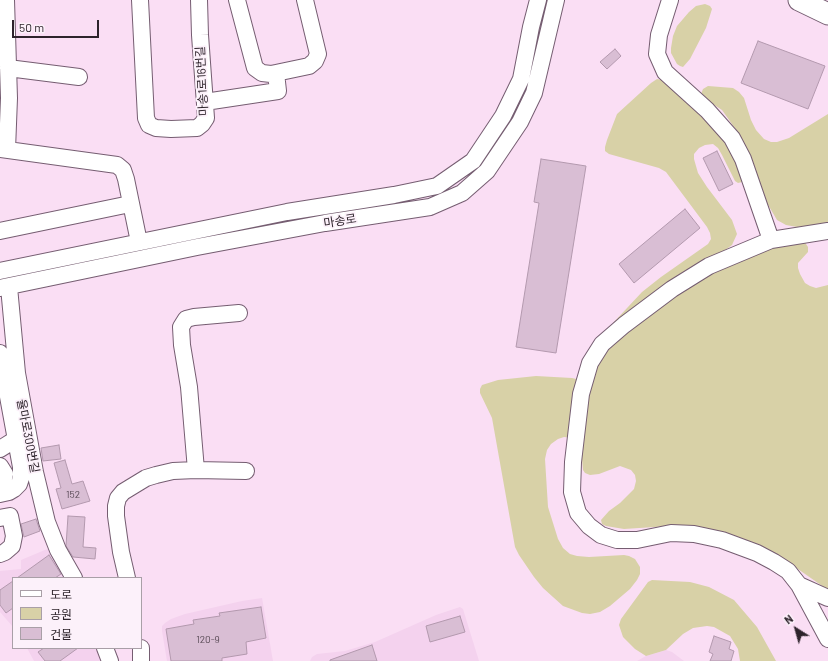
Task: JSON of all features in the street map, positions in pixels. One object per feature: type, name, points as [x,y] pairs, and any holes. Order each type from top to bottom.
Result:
[{"type":"main road","points":[[799,0],[828,14]]},
{"type":"street","points":[[6,0],[9,125],[4,150],[117,165],[123,170],[126,179],[139,242]]},
{"type":"street","name":"마송1로16번길","points":[[140,0],[146,118],[149,125],[156,128],[171,129],[197,128],[206,118],[199,0]]},
{"type":"street","points":[[237,0],[255,68],[262,73],[271,74],[309,66],[315,61],[318,54],[306,0]]},
{"type":"street","name":"마송로","points":[[0,271],[286,212],[394,195],[437,186],[473,161],[503,116],[521,79],[538,0]]},
{"type":"street","name":"마송로","points":[[5,287],[197,247],[325,223],[430,206],[462,193],[487,171],[520,122],[534,93],[556,0]]},
{"type":"street","points":[[670,0],[659,34],[657,54],[665,72],[707,110],[732,138],[743,159],[771,240]]},
{"type":"street","points":[[8,68],[78,77]]},
{"type":"street","points":[[205,102],[278,91],[276,73]]},
{"type":"street","points":[[0,231],[130,204]]},
{"type":"street","points":[[828,230],[771,240],[739,252],[709,266],[672,289],[624,325],[602,344],[590,363],[581,394],[573,462],[572,492],[578,513],[589,526],[601,535],[617,540],[630,540],[671,533],[694,534],[722,540],[757,553],[774,562],[788,571],[799,585],[828,639]]},
{"type":"street","name":"율마로300번길","points":[[5,287],[6,329],[17,373],[35,472],[47,522],[58,550],[73,577]]},
{"type":"street","points":[[196,470],[189,387],[182,345],[181,327],[186,319],[194,317],[239,314]]},
{"type":"street","points":[[0,494],[14,489],[22,478],[16,439],[6,416],[1,361]]},
{"type":"street","points":[[0,441],[16,439]]},
{"type":"street","points":[[0,449],[16,439]]},
{"type":"street","points":[[0,466],[5,474],[0,483]]},
{"type":"street","points":[[127,577],[121,552],[116,516],[118,498],[123,492],[132,486],[156,475],[196,470],[246,471]]},
{"type":"street","points":[[0,518],[10,516],[14,536],[12,546],[6,552],[0,554]]},
{"type":"street","points":[[799,585],[828,598]]},
{"type":"street","points":[[105,649],[110,661]]},
{"type":"street","points":[[141,649],[141,661]]},
{"type":"shaded area","points":[[52,547],[69,577],[12,577],[12,626],[0,612],[0,571],[21,569],[21,560]]},
{"type":"shaded area","points":[[262,598],[273,661],[167,661],[162,626],[171,619],[185,614]]},
{"type":"shaded area","points":[[460,607],[463,609],[479,661],[310,661],[312,657],[317,654],[345,651],[375,642],[436,615]]},
{"type":"shaded area","points":[[28,649],[102,649],[107,661],[34,661]]},
{"type":"shaded area","points":[[666,650],[672,652],[684,661],[637,661],[646,656]]},
{"type":"green space","points":[[705,4],[710,6],[712,9],[706,28],[690,59],[683,67],[680,66],[677,64],[671,53],[673,36],[677,26],[696,6]]},
{"type":"green space","points":[[657,79],[662,80],[679,93],[728,141],[743,179],[742,182],[738,183],[735,181],[718,148],[713,144],[705,145],[699,148],[694,154],[694,159],[698,173],[732,220],[737,234],[732,245],[724,251],[613,327],[613,323],[642,292],[708,244],[711,239],[707,227],[666,172],[659,168],[609,154],[605,151],[607,140],[617,114]]},
{"type":"green space","points":[[708,86],[733,88],[739,92],[744,98],[756,130],[764,139],[771,142],[777,142],[789,138],[828,114],[828,224],[797,227],[786,225],[777,220],[767,203],[739,134],[722,110],[705,99],[701,94],[703,89]]},
{"type":"green space","points":[[804,241],[808,247],[808,252],[798,263],[800,274],[805,283],[810,286],[816,288],[828,285],[828,590],[795,567],[670,526],[624,529],[602,524],[601,520],[609,511],[620,503],[634,489],[636,481],[635,475],[631,470],[620,466],[599,474],[590,475],[585,473],[583,470],[580,439],[564,437],[551,444],[547,450],[545,459],[548,507],[558,539],[563,548],[570,554],[577,556],[629,556],[635,559],[640,567],[640,574],[630,589],[610,606],[600,612],[590,614],[582,613],[563,606],[543,588],[534,577],[515,547],[492,418],[480,393],[482,385],[498,380],[536,376],[572,378],[589,382],[603,353],[626,330],[710,271],[763,249]]},
{"type":"green space","points":[[652,580],[690,582],[709,587],[734,600],[757,627],[776,661],[740,661],[738,649],[730,636],[714,627],[707,626],[693,628],[683,634],[666,650],[646,656],[635,649],[623,637],[619,625],[621,619],[648,582]]},
{"type":"building","points":[[758,41],[825,66],[808,109],[741,83]]},
{"type":"building","points":[[615,49],[621,56],[607,69],[600,62]]},
{"type":"building","points":[[717,151],[733,184],[719,191],[703,158]]},
{"type":"building","points":[[541,159],[586,166],[556,353],[516,347],[539,203],[534,202]]},
{"type":"building","points":[[685,209],[700,228],[634,283],[619,264]]},
{"type":"building","points":[[59,445],[61,459],[43,461],[41,448]]},
{"type":"building","points":[[65,460],[72,484],[83,481],[90,501],[62,509],[56,489],[61,488],[54,463]]},
{"type":"building","points":[[68,516],[85,517],[83,547],[96,548],[95,559],[73,557],[66,546]]},
{"type":"building","points":[[36,519],[40,531],[24,537],[21,524]]},
{"type":"building","points":[[49,555],[61,574],[56,577],[18,577]]},
{"type":"building","points":[[12,582],[12,609],[6,613],[0,605],[0,590]]},
{"type":"building","points":[[261,607],[266,638],[246,642],[247,654],[222,658],[222,661],[171,661],[166,629],[194,624],[193,620],[220,616],[219,613]]},
{"type":"building","points":[[460,616],[465,632],[430,642],[426,626]]},
{"type":"building","points":[[714,636],[731,642],[729,649],[734,651],[731,661],[710,661],[713,654],[709,652]]},
{"type":"building","points":[[372,645],[377,661],[330,661],[330,660]]},
{"type":"building","points":[[42,649],[77,649],[60,661],[45,661],[38,652]]}]
